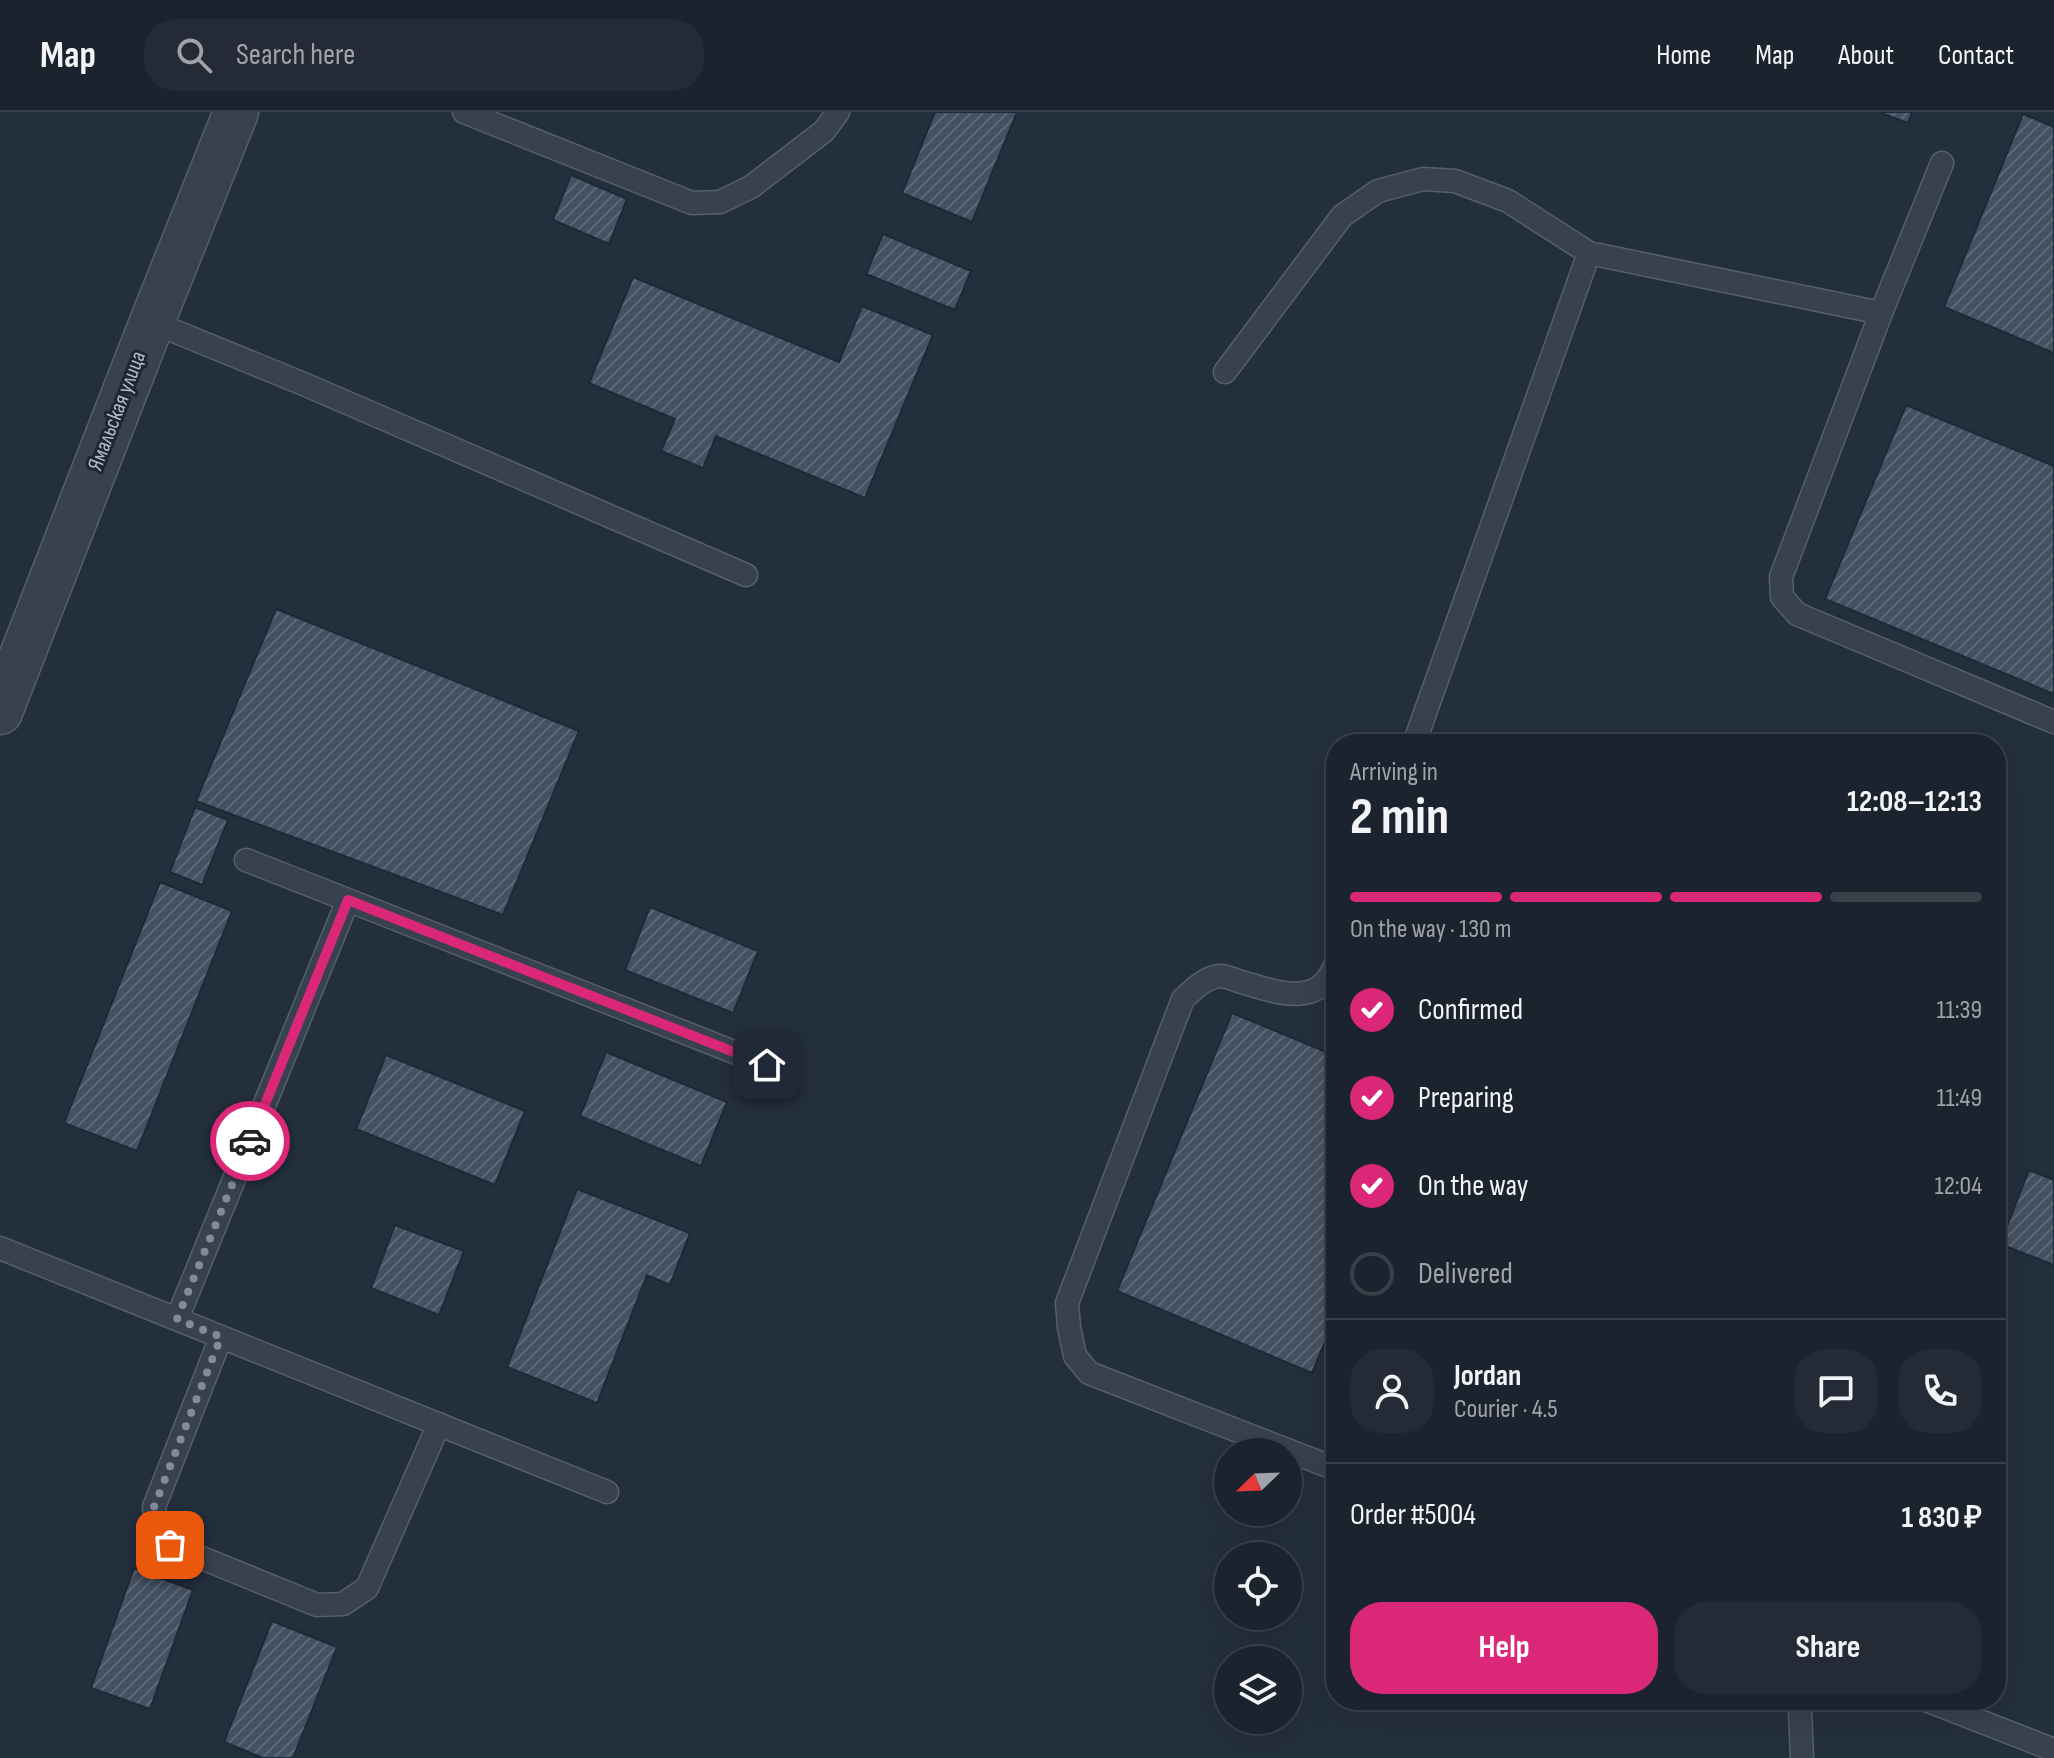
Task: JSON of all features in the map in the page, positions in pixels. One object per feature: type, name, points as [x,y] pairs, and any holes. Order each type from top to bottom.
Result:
[{"type":"street","name":"Ямальская улица","points":[[0,712],[236,112]]},
{"type":"lane","points":[[464,112],[692,203],[720,202],[751,187],[824,131],[838,112]]},
{"type":"lane","points":[[1942,163],[1881,313],[1781,577],[1782,597],[1797,614],[2054,722]]},
{"type":"lane","points":[[1225,372],[1342,216],[1378,191],[1423,179],[1455,181],[1508,201],[1589,253],[1881,313]]},
{"type":"lane","points":[[1418,734],[1589,253]]},
{"type":"lane","points":[[152,322],[746,575]]},
{"type":"lane","points":[[246,860],[767,1065]]},
{"type":"lane","points":[[177,1319],[348,900]]},
{"type":"lane","points":[[1326,980],[1315,991],[1290,995],[1220,976],[1202,982],[1183,999],[1067,1303],[1075,1356],[1089,1373],[1326,1465]]},
{"type":"lane","points":[[0,1248],[607,1492]]},
{"type":"lane","points":[[221,1337],[154,1507],[156,1526],[170,1545],[317,1605],[343,1604],[367,1588],[439,1424]]},
{"type":"lane","points":[[1800,1710],[1802,1758]]},
{"type":"lane","points":[[1952,1710],[2054,1750]]},
{"type":"building","points":[[935,112],[1017,112],[972,222],[902,193]]},
{"type":"building","points":[[1878,112],[1912,112],[1908,123]]},
{"type":"building","points":[[2023,114],[2054,127],[2054,353],[1944,307]]},
{"type":"building","points":[[571,175],[627,199],[609,244],[553,220]]},
{"type":"building","points":[[883,234],[971,271],[955,310],[866,274]]},
{"type":"building","points":[[633,277],[839,362],[862,306],[933,335],[865,498],[716,436],[703,468],[661,451],[675,419],[589,383]]},
{"type":"building","points":[[1906,405],[2054,466],[2054,694],[1825,599]]},
{"type":"building","points":[[276,609],[579,731],[503,915],[196,801]]},
{"type":"building","points":[[195,807],[228,820],[202,885],[170,872]]},
{"type":"building","points":[[160,882],[232,911],[137,1151],[64,1123]]},
{"type":"building","points":[[650,907],[758,951],[733,1013],[625,970]]},
{"type":"building","points":[[1232,1013],[1326,1052],[1326,1340],[1312,1373],[1117,1291]]},
{"type":"building","points":[[606,1052],[727,1102],[701,1166],[580,1116]]},
{"type":"building","points":[[386,1055],[525,1111],[495,1185],[356,1129]]},
{"type":"building","points":[[2029,1170],[2054,1180],[2054,1265],[2006,1246],[2006,1229]]},
{"type":"building","points":[[577,1189],[690,1233],[670,1285],[647,1275],[597,1403],[507,1367]]},
{"type":"building","points":[[395,1225],[464,1251],[439,1315],[371,1288]]},
{"type":"building","points":[[134,1568],[193,1590],[150,1709],[91,1688]]},
{"type":"building","points":[[272,1621],[337,1647],[293,1758],[263,1758],[224,1742]]},
{"type":"way so far","points":[[170,1545],[156,1526],[154,1507],[221,1337],[177,1319],[250,1141]]},
{"type":"route","points":[[250,1141],[348,900],[767,1065]]}]
